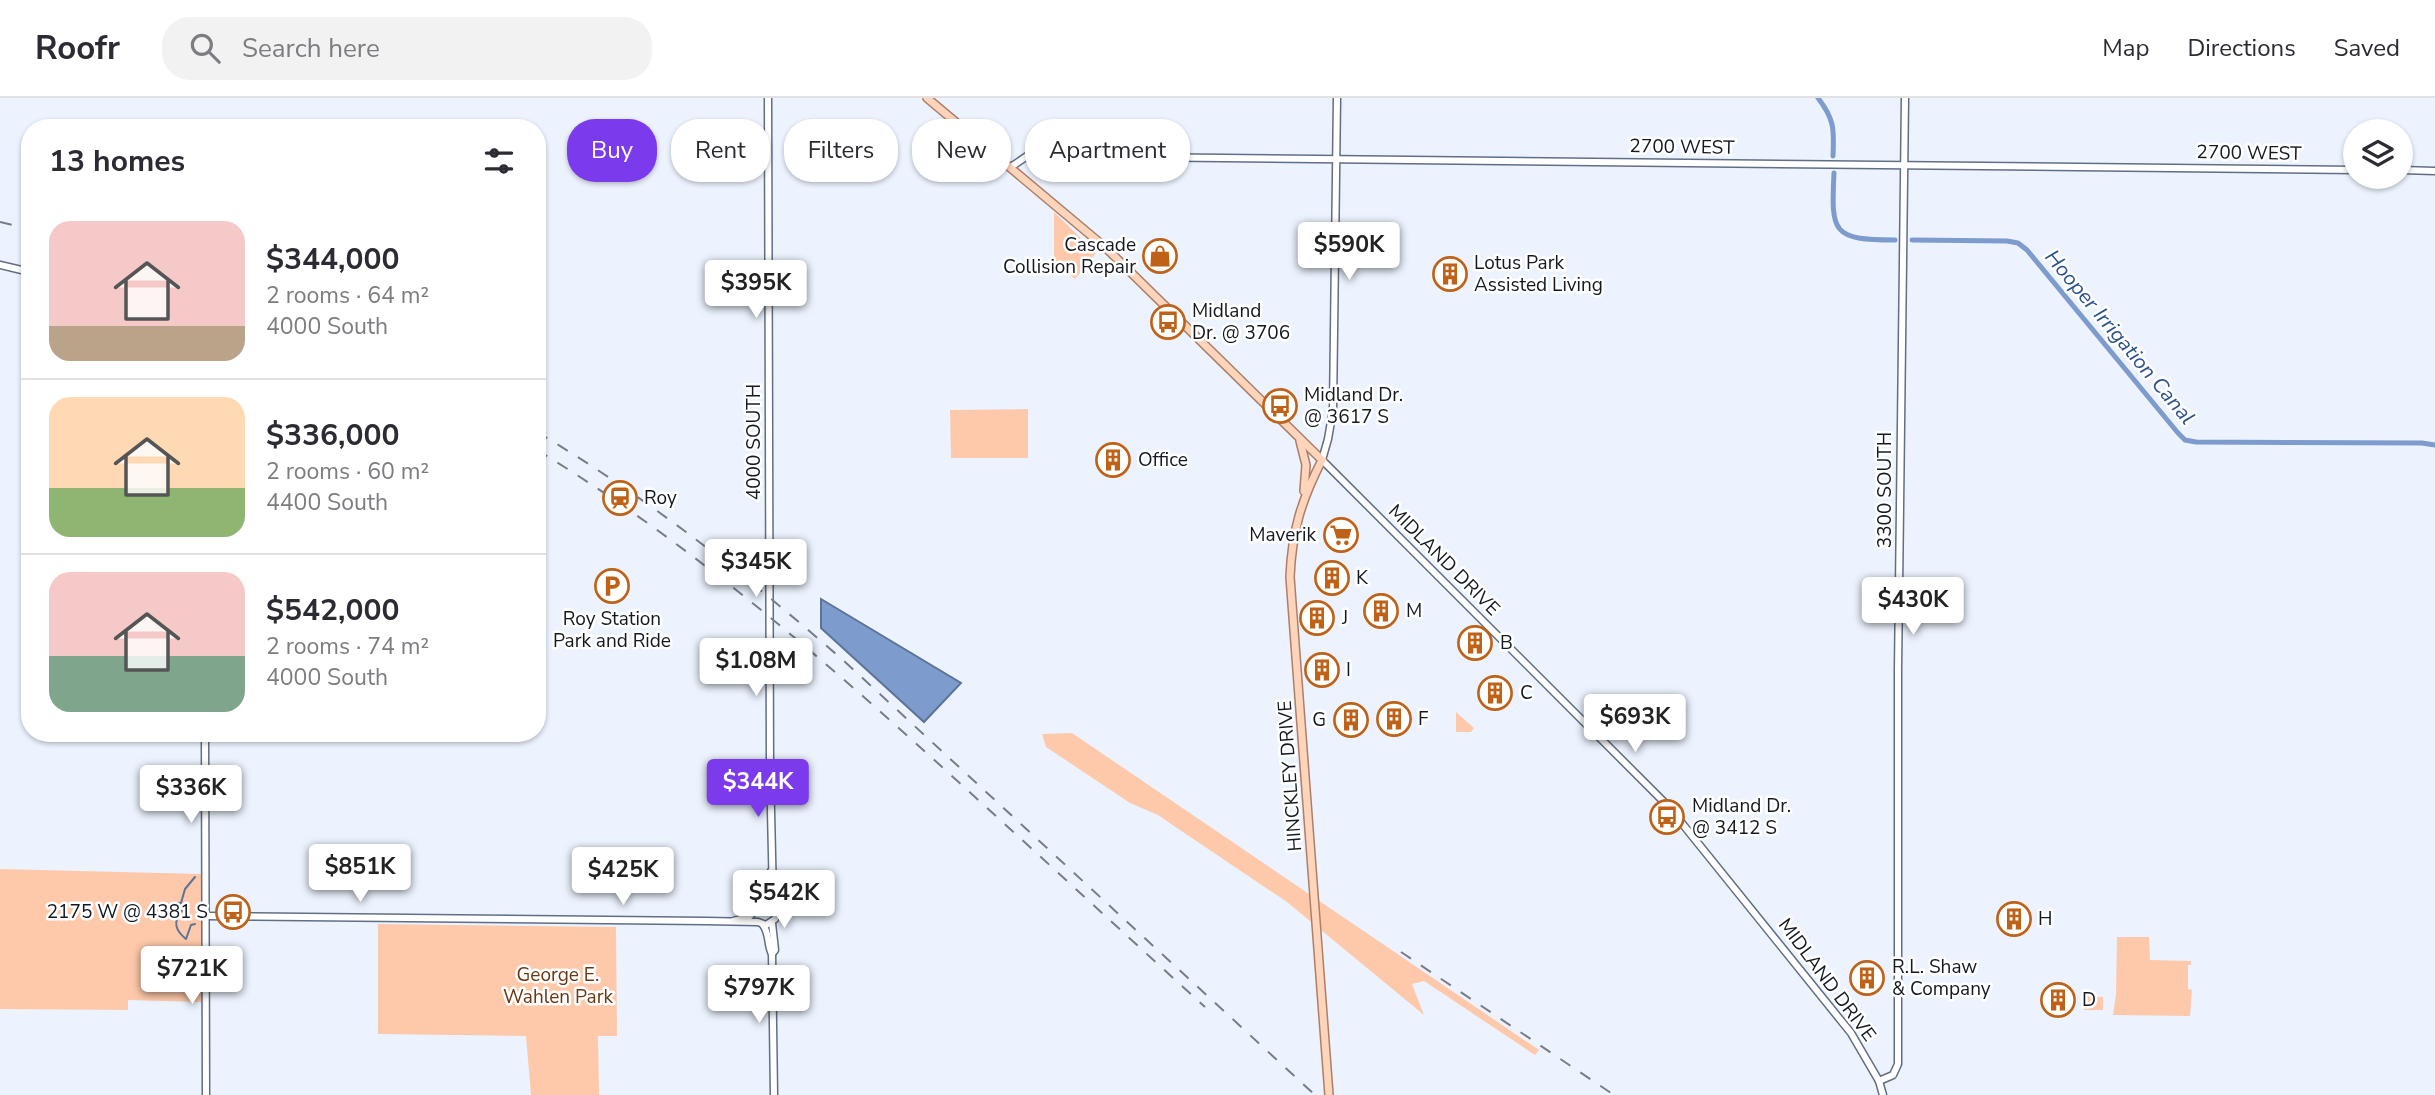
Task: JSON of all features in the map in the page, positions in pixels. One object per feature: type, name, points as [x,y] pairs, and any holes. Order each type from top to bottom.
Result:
[{"type":"main road","name":"MIDLAND DRIVE","points":[[927,98],[953,119]]},
{"type":"main road","name":"MIDLAND DRIVE","points":[[1011,167],[1116,257],[1322,460]]},
{"type":"main road","points":[[1300,438],[1306,465],[1304,495]]},
{"type":"main road","name":"HINCKLEY DRIVE","points":[[1322,460],[1304,495],[1297,516],[1291,549],[1290,577],[1329,1095]]},
{"type":"street","name":"4000 SOUTH","points":[[768,98],[773,905]]},
{"type":"street","points":[[1322,460],[1333,410],[1337,98]]},
{"type":"street","name":"3300 SOUTH","points":[[1879,1081],[1894,1075],[1898,1065],[1898,670],[1905,98]]},
{"type":"street","name":"2700 WEST","points":[[1011,167],[1027,156],[2343,170]]},
{"type":"street","points":[[2413,170],[2435,171]]},
{"type":"street","points":[[0,265],[21,270]]},
{"type":"street","name":"MIDLAND DRIVE","points":[[1322,460],[1668,806],[1851,1033],[1879,1081],[1882,1095]]},
{"type":"street","points":[[205,742],[206,1095]]},
{"type":"street","name":"4000 SOUTH","points":[[762,903],[768,890],[768,875],[772,870]]},
{"type":"street","points":[[205,916],[733,921],[749,917],[762,903],[773,905],[777,913],[772,923],[775,950],[772,954]]},
{"type":"street","points":[[755,912],[769,936],[769,949],[772,954],[774,1095]]},
{"type":"street","points":[[733,921],[772,923]]},
{"type":"green space","points":[[1054,212],[1096,253],[1075,279],[1054,261]]},
{"type":"green space","points":[[1028,409],[1028,458],[951,458],[950,410]]},
{"type":"green space","points":[[1456,712],[1474,728],[1471,732],[1456,732]]},
{"type":"green space","points":[[1072,733],[1539,1050],[1535,1055],[1424,981],[1412,984],[1424,1015],[1287,902],[1158,815],[1130,803],[1046,747],[1042,734]]},
{"type":"green space","points":[[0,869],[201,874],[202,1002],[128,1000],[128,1010],[0,1009]]},
{"type":"green space","name":"George E. Wahlen Park","points":[[378,924],[616,927],[617,1036],[598,1036],[599,1095],[531,1095],[526,1036],[378,1034]]},
{"type":"green space","points":[[2117,937],[2149,937],[2150,960],[2191,961],[2191,965],[2188,965],[2188,989],[2192,990],[2190,1016],[2113,1015]]},
{"type":"green space","points":[[2085,996],[2103,997],[2103,1010],[2084,1010]]},
{"type":"water","points":[[821,599],[961,683],[924,722],[821,628]]},
{"type":"waterway","name":"Hooper Irrigation Canal","points":[[1818,98],[1828,113],[1832,126],[1833,156]]},
{"type":"waterway","name":"Hooper Irrigation Canal","points":[[1834,173],[1833,209],[1840,229],[1847,235],[1858,238],[1895,240]]},
{"type":"waterway","name":"Hooper Irrigation Canal","points":[[1912,240],[2018,243],[2027,250],[2185,440],[2435,445]]},
{"type":"waterway","points":[[181,903],[185,889],[195,877]]},
{"type":"waterway","points":[[178,903],[181,903],[182,911],[177,919],[177,926],[186,939],[191,925],[195,924]]},
{"type":"railway","points":[[0,222],[21,227]]},
{"type":"railway","points":[[546,437],[696,539],[808,629],[1315,1095]]},
{"type":"railway","points":[[546,456],[654,527],[818,657],[1205,1007]]},
{"type":"railway","points":[[1401,952],[1614,1095]]},
{"type":"place","name":"Cascade Collision Repair","points":[[1160,256]]},
{"type":"place","name":"Lotus Park Assisted Living","points":[[1450,274]]},
{"type":"place","name":"Midland Dr. @ 3706","points":[[1168,322]]},
{"type":"place","name":"Midland Dr. @ 3617 S","points":[[1280,406]]},
{"type":"place","name":"Office","points":[[1113,460]]},
{"type":"place","name":"Roy","points":[[620,498]]},
{"type":"place","name":"Maverik","points":[[1341,535]]},
{"type":"place","name":"K","points":[[1332,578]]},
{"type":"place","name":"Roy Station Park and Ride","points":[[612,586]]},
{"type":"place","name":"M","points":[[1381,611]]},
{"type":"place","name":"J","points":[[1317,618]]},
{"type":"place","name":"B","points":[[1475,643]]},
{"type":"place","name":"I","points":[[1322,670]]},
{"type":"place","name":"C","points":[[1495,693]]},
{"type":"place","name":"F","points":[[1394,719]]},
{"type":"place","name":"G","points":[[1351,720]]},
{"type":"place","name":"Midland Dr. @ 3412 S","points":[[1667,817]]},
{"type":"place","name":"2175 W @ 4381 S","points":[[233,912]]},
{"type":"place","name":"H","points":[[2014,919]]},
{"type":"place","name":"R.L. Shaw & Company","points":[[1867,978]]},
{"type":"place","name":"D","points":[[2058,1000]]}]
